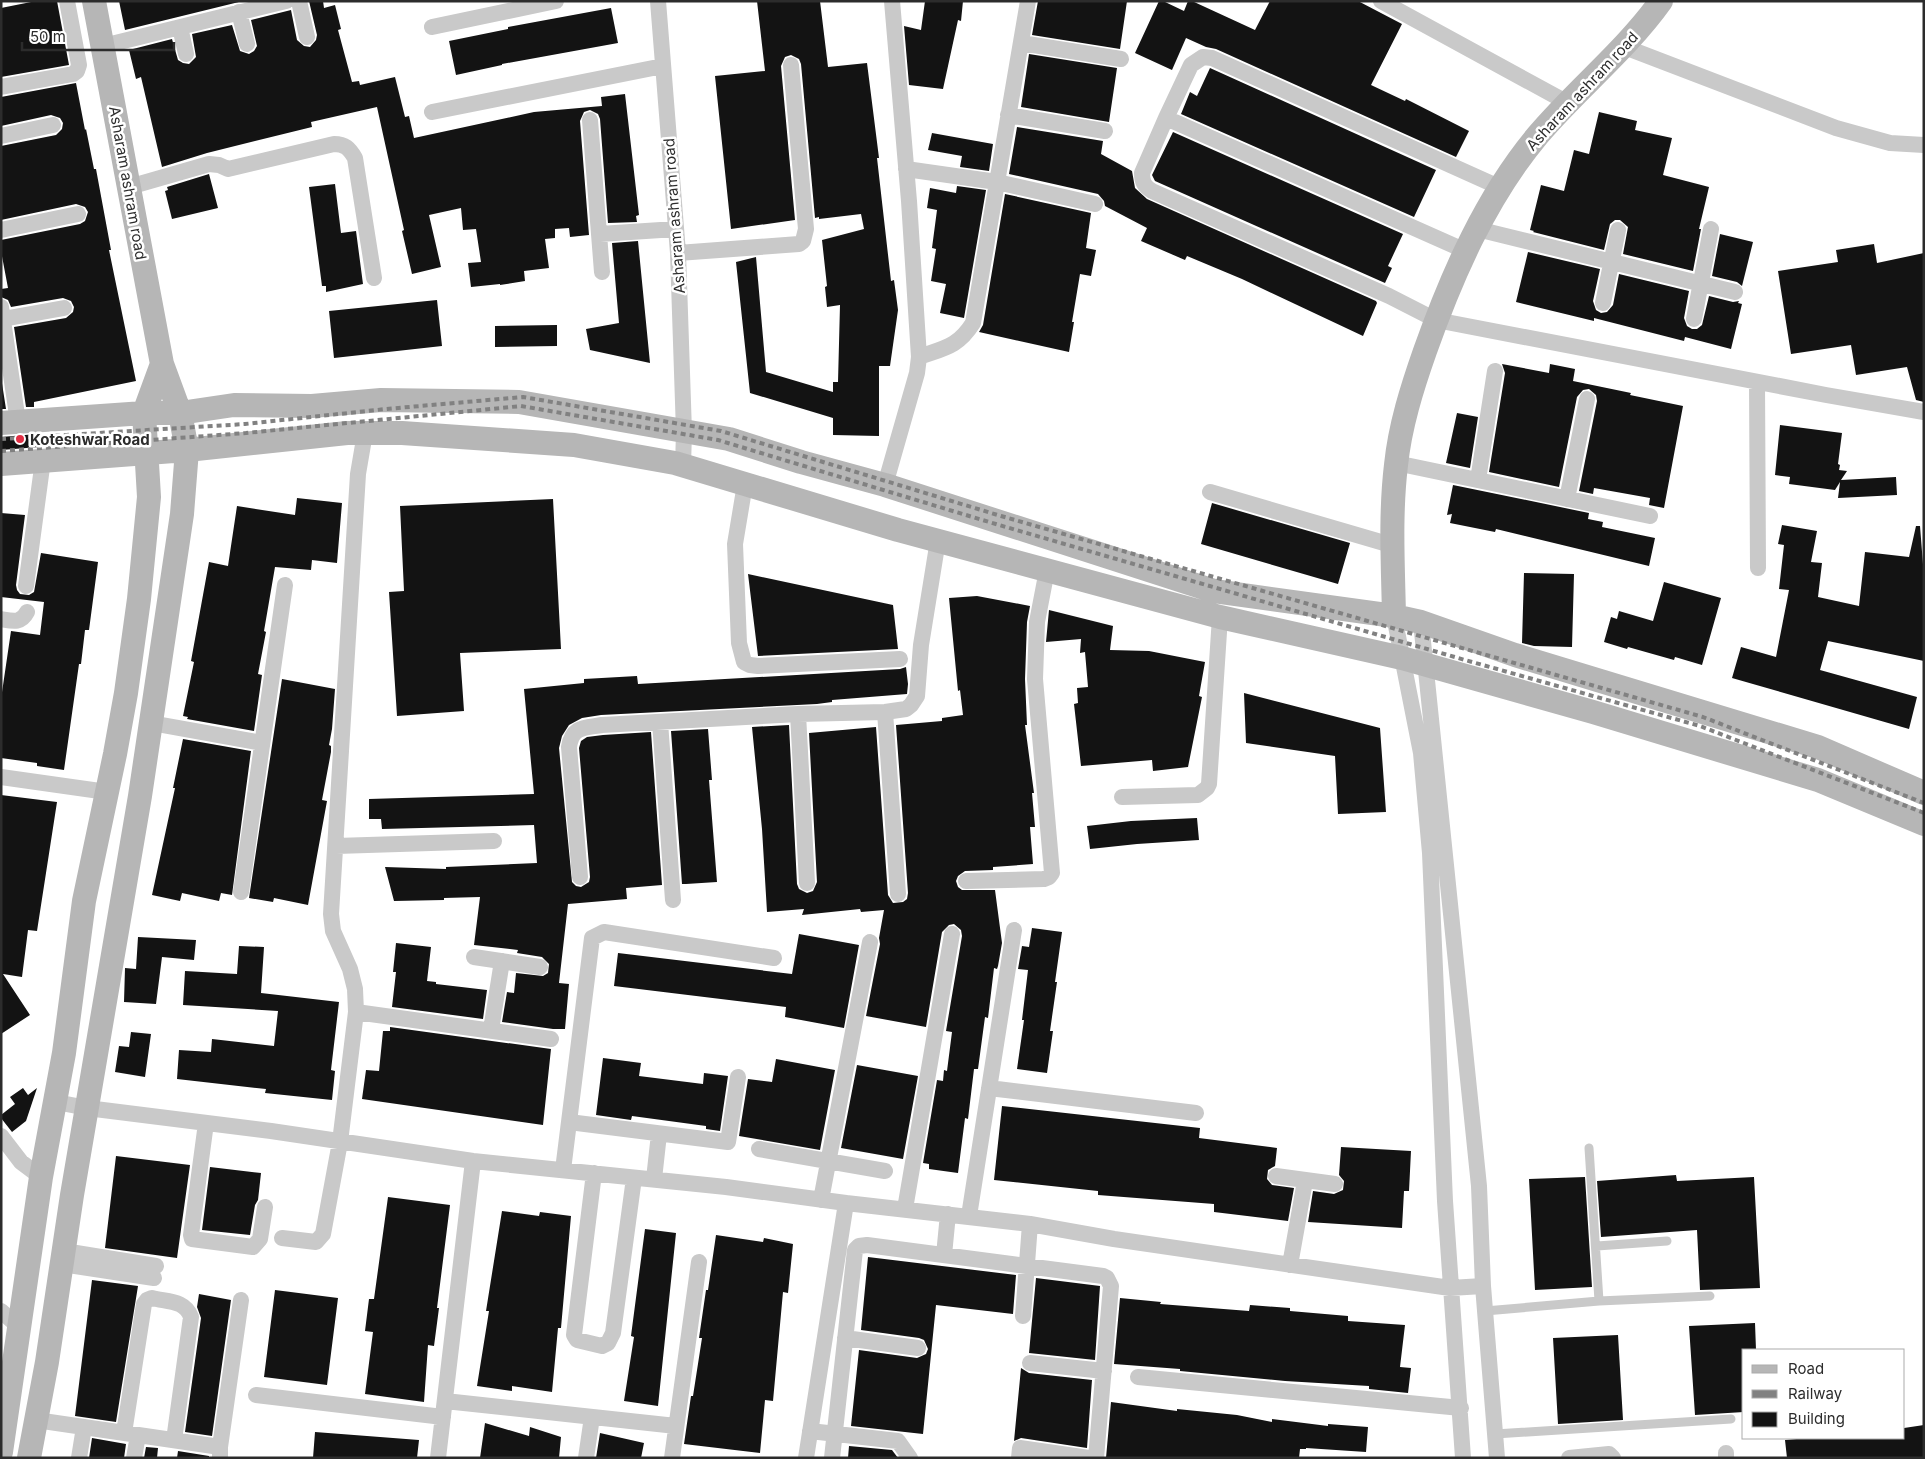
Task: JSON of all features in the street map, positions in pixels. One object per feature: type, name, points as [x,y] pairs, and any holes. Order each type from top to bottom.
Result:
[{"type":"street","points":[[1,87],[73,74],[77,71],[79,65],[67,1]]},
{"type":"street","name":"Asharam ashram road","points":[[29,1458],[47,1362],[176,567],[187,450],[180,413],[162,364],[94,1]]},
{"type":"street","points":[[103,46],[286,1]]},
{"type":"street","points":[[299,1],[307,37]]},
{"type":"street","points":[[432,27],[556,1]]},
{"type":"street","name":"Asharam ashram road","points":[[658,1],[678,253],[684,432],[683,466]]},
{"type":"street","points":[[885,485],[917,373],[919,357],[892,1]]},
{"type":"street","points":[[919,357],[960,341],[974,323],[1028,1]]},
{"type":"street","points":[[1381,1],[1568,102]]},
{"type":"street","name":"Asharam ashram road","points":[[1394,616],[1391,545],[1396,463],[1407,405],[1436,320],[1466,250],[1499,187],[1538,135],[1622,46],[1661,1]]},
{"type":"street","points":[[239,12],[247,44]]},
{"type":"street","points":[[180,27],[186,54]]},
{"type":"street","points":[[1021,43],[1121,59]]},
{"type":"street","points":[[1622,46],[1836,128],[1890,144],[1924,145]]},
{"type":"street","points":[[1499,187],[1212,58],[1203,57],[1191,65],[1142,173],[1142,181],[1146,188],[1389,296],[1436,320],[1924,412]]},
{"type":"street","points":[[432,112],[663,66]]},
{"type":"street","points":[[678,253],[799,244],[804,241],[806,229],[791,66]]},
{"type":"street","points":[[1008,115],[1105,131]]},
{"type":"street","points":[[1166,118],[1466,250]]},
{"type":"street","points":[[590,120],[602,272]]},
{"type":"street","points":[[1,136],[53,125]]},
{"type":"street","points":[[129,187],[209,164],[219,165],[228,169],[334,144],[343,144],[350,149],[355,158],[374,278]]},
{"type":"street","points":[[906,169],[997,182],[1095,204]]},
{"type":"street","points":[[1,230],[78,214]]},
{"type":"street","points":[[600,234],[676,229]]},
{"type":"street","points":[[1477,229],[1735,292]]},
{"type":"street","points":[[1694,318],[1710,229]]},
{"type":"street","points":[[1603,303],[1618,230]]},
{"type":"street","points":[[64,308],[2,313],[10,422],[144,413],[180,413],[234,405],[312,406],[381,400],[463,400],[518,402],[729,439],[801,462],[885,485],[1214,591],[1394,616],[1422,622],[1515,655],[1818,747],[1924,793]]},
{"type":"street","points":[[1,1452],[41,1177],[56,1102],[84,901],[126,693],[139,599],[149,497],[144,413],[162,364]]},
{"type":"street","points":[[1478,480],[1494,371]]},
{"type":"street","points":[[1757,382],[1758,568]]},
{"type":"street","points":[[1567,499],[1587,399]]},
{"type":"street","points":[[402,433],[403,400]]},
{"type":"street","points":[[1,464],[187,450],[347,432],[402,433],[574,445],[683,466],[938,540],[1220,617],[1402,658],[1602,715],[1818,780],[1924,824]]},
{"type":"street","points":[[282,1238],[316,1242],[323,1234],[340,1142],[356,1012],[355,989],[350,969],[333,931],[331,914],[358,474],[365,433]]},
{"type":"street","points":[[26,586],[43,460]]},
{"type":"street","points":[[1396,463],[1650,516]]},
{"type":"street","points":[[744,484],[735,544],[739,643],[744,662],[750,666],[758,666],[900,659]]},
{"type":"street","points":[[1210,492],[1391,545]]},
{"type":"street","points":[[580,876],[569,747],[570,737],[576,731],[602,725],[798,714],[885,712],[906,709],[917,696],[921,645],[938,540]]},
{"type":"street","points":[[966,881],[1044,879],[1049,877],[1052,872],[1035,679],[1037,622],[1047,570]]},
{"type":"street","points":[[1393,579],[1422,622],[1479,1186],[1483,1286],[1497,1458]]},
{"type":"street","points":[[241,892],[285,585]]},
{"type":"street","points":[[1,619],[17,621],[24,618],[27,612]]},
{"type":"street","points":[[1394,616],[1420,753],[1430,853],[1450,1288],[1463,1458]]},
{"type":"street","points":[[1122,797],[1198,795],[1207,788],[1209,784],[1220,617]]},
{"type":"street","points":[[885,712],[898,894]]},
{"type":"street","points":[[798,714],[808,883]]},
{"type":"street","points":[[660,722],[673,900]]},
{"type":"street","points":[[151,723],[262,743]]},
{"type":"street","points":[[1,777],[107,792]]},
{"type":"street","points":[[336,846],[494,841]]},
{"type":"street","points":[[969,1216],[1014,930]]},
{"type":"street","points":[[563,1170],[592,938],[604,932],[774,958]]},
{"type":"street","points":[[905,1209],[952,934]]},
{"type":"street","points":[[821,1200],[870,942]]},
{"type":"street","points":[[474,956],[540,966]]},
{"type":"street","points":[[491,1030],[502,961]]},
{"type":"street","points":[[356,1012],[551,1039]]},
{"type":"street","points":[[569,1122],[728,1142],[738,1077]]},
{"type":"street","points":[[989,1088],[1196,1113]]},
{"type":"street","points":[[56,1102],[87,1108],[428,1153],[473,1161],[594,1173],[1030,1224],[1114,1239],[1450,1288],[1483,1286]]},
{"type":"street","points":[[206,1123],[190,1235],[192,1239],[253,1247],[260,1239],[265,1207]]},
{"type":"street","points":[[654,1180],[659,1134]]},
{"type":"street","points":[[1,1136],[21,1162],[41,1177]]},
{"type":"street","points":[[759,1149],[885,1171]]},
{"type":"street","points":[[438,1458],[473,1161]]},
{"type":"street","points":[[594,1173],[574,1335],[577,1340],[602,1346],[608,1344],[613,1333],[634,1178]]},
{"type":"street","points":[[1276,1176],[1334,1184]]},
{"type":"street","points":[[1290,1265],[1305,1181]]},
{"type":"street","points":[[806,1458],[846,1203]]},
{"type":"street","points":[[944,1255],[948,1214]]},
{"type":"street","points":[[1023,1316],[1030,1224]]},
{"type":"street","points":[[832,1458],[855,1250],[858,1246],[867,1245],[1103,1276],[1110,1282],[1096,1458]]},
{"type":"street","points":[[63,1257],[155,1272]]},
{"type":"street","points":[[672,1458],[699,1262]]},
{"type":"street","points":[[134,1458],[131,1434],[144,1304],[152,1298],[184,1305],[191,1317],[174,1440]]},
{"type":"street","points":[[36,1420],[174,1440],[220,1452],[241,1300]]},
{"type":"street","points":[[1,1311],[20,1328]]},
{"type":"street","points":[[845,1338],[918,1348]]},
{"type":"street","points":[[1030,1363],[1104,1371]]},
{"type":"street","points":[[1138,1377],[1460,1408]]},
{"type":"street","points":[[256,1395],[443,1418]]},
{"type":"street","points":[[445,1401],[676,1426]]},
{"type":"street","points":[[586,1458],[592,1417]]},
{"type":"street","points":[[79,1458],[84,1427]]},
{"type":"street","points":[[810,1431],[898,1441],[910,1458]]},
{"type":"street","points":[[1019,1458],[1020,1448],[1089,1458]]},
{"type":"street","points":[[1569,1458],[1609,1454],[1613,1458]]},
{"type":"lane","points":[[1589,1148],[1597,1246],[1599,1302]]},
{"type":"lane","points":[[1597,1246],[1667,1241]]},
{"type":"lane","points":[[1485,1311],[1710,1296]]},
{"type":"lane","points":[[1495,1434],[1731,1419]]},
{"type":"building","points":[[36,1],[57,1],[69,65],[1,77],[1,8]]},
{"type":"building","points":[[119,1],[243,1],[125,30]]},
{"type":"building","points":[[309,1],[323,1],[324,8],[335,5],[341,29],[338,30],[352,82],[359,81],[360,85],[395,77],[405,117],[409,116],[414,138],[534,112],[602,106],[601,97],[625,94],[639,215],[636,216],[637,222],[608,223],[600,119],[598,114],[590,110],[584,112],[580,121],[589,235],[570,237],[569,228],[555,229],[555,238],[545,239],[549,268],[524,271],[525,281],[500,285],[471,287],[468,263],[481,262],[476,229],[463,230],[461,208],[429,215],[441,267],[412,274],[377,107],[311,122],[312,127],[207,153],[162,167],[141,77],[136,79],[129,50],[172,39],[178,60],[189,64],[196,57],[192,34],[232,25],[240,51],[249,54],[257,46],[251,20],[291,10],[297,40],[304,46],[310,47],[316,40],[317,35]]},
{"type":"building","points":[[757,1],[820,1],[828,67],[867,63],[879,158],[877,158],[891,281],[894,280],[898,310],[890,366],[879,366],[879,436],[833,435],[833,418],[750,393],[736,262],[756,257],[766,372],[833,392],[833,382],[838,382],[840,305],[827,307],[825,287],[827,286],[822,240],[864,229],[861,214],[815,218],[801,64],[799,59],[791,55],[785,57],[781,66],[795,220],[731,229],[715,76],[765,71]]},
{"type":"building","points":[[925,1],[963,1],[961,21],[958,20],[943,89],[909,85],[904,26],[921,30]]},
{"type":"building","points":[[1038,1],[1127,1],[1120,49],[1032,35]]},
{"type":"building","points":[[1159,1],[1184,11],[1188,1],[1192,1],[1255,30],[1270,1],[1358,1],[1402,24],[1371,85],[1405,101],[1406,99],[1469,131],[1456,157],[1216,49],[1206,47],[1186,38],[1172,70],[1135,53]]},
{"type":"building","points":[[611,8],[618,43],[502,64],[456,75],[449,41],[508,29],[508,27]]},
{"type":"building","points":[[1029,54],[1117,68],[1109,122],[1021,107]]},
{"type":"building","points":[[1210,68],[1436,170],[1414,217],[1181,114],[1190,92],[1197,96]]},
{"type":"building","points":[[76,83],[94,169],[96,169],[111,250],[109,250],[136,381],[34,402],[34,407],[26,407],[14,327],[66,318],[73,312],[74,307],[71,301],[63,298],[11,307],[8,300],[1,297],[1,289],[8,288],[1,251],[1,240],[80,224],[85,221],[88,212],[85,207],[76,204],[1,220],[1,146],[56,135],[62,129],[63,123],[60,118],[51,115],[1,126],[1,97]]},
{"type":"building","points":[[1599,112],[1637,121],[1635,130],[1672,138],[1663,175],[1709,187],[1699,229],[1701,229],[1693,271],[1623,254],[1628,227],[1620,220],[1615,220],[1610,224],[1604,250],[1530,230],[1541,185],[1564,191],[1574,150],[1589,154]]},
{"type":"building","points":[[1017,127],[1103,141],[1101,154],[1132,171],[1135,188],[1147,199],[1376,301],[1377,303],[1363,336],[1242,279],[1187,256],[1185,260],[1141,241],[1147,228],[1105,206],[1104,201],[1098,194],[1009,174]]},
{"type":"building","points":[[1173,132],[1403,234],[1388,266],[1392,268],[1385,283],[1155,181],[1152,175]]},
{"type":"building","points":[[932,133],[993,144],[989,171],[960,167],[962,156],[928,150]]},
{"type":"building","points":[[209,174],[218,208],[172,219],[165,191],[168,190],[167,187]]},
{"type":"building","points":[[335,184],[341,233],[356,231],[363,284],[326,292],[326,286],[322,286],[309,187]]},
{"type":"building","points":[[957,186],[986,190],[964,318],[940,313],[946,284],[931,281],[936,249],[932,248],[937,210],[927,208],[930,188],[956,193]]},
{"type":"building","points":[[1005,194],[1091,213],[1086,248],[1096,250],[1091,276],[1080,274],[1069,352],[979,332],[983,325]]},
{"type":"building","points":[[1720,234],[1753,242],[1742,286],[1737,282],[1712,276]]},
{"type":"building","points":[[638,241],[650,363],[590,350],[586,329],[619,323],[612,243]]},
{"type":"building","points":[[1874,244],[1877,263],[1924,253],[1924,402],[1916,400],[1907,367],[1856,375],[1851,345],[1791,354],[1778,271],[1838,262],[1836,250]]},
{"type":"building","points":[[1528,252],[1600,269],[1593,301],[1596,310],[1601,313],[1607,312],[1613,305],[1619,274],[1689,291],[1684,318],[1687,326],[1692,329],[1697,329],[1702,325],[1709,296],[1733,302],[1739,301],[1738,303],[1742,304],[1731,349],[1685,337],[1684,341],[1594,318],[1594,321],[1516,302]]},
{"type":"building","points":[[437,300],[442,346],[334,358],[329,311]]},
{"type":"building","points":[[557,325],[557,346],[495,347],[495,326]]},
{"type":"building","points":[[1502,364],[1549,373],[1550,364],[1575,369],[1573,381],[1683,406],[1664,508],[1649,505],[1650,498],[1594,488],[1593,494],[1579,491],[1597,401],[1596,395],[1589,389],[1583,390],[1577,397],[1559,487],[1489,472],[1505,373]]},
{"type":"building","points":[[1,377],[6,409],[1,409]]},
{"type":"building","points":[[1457,413],[1478,417],[1470,468],[1446,463]]},
{"type":"building","points":[[1780,425],[1842,433],[1838,464],[1840,465],[1839,470],[1847,471],[1841,480],[1896,477],[1897,495],[1838,498],[1840,482],[1835,490],[1789,484],[1790,477],[1775,475]]},
{"type":"building","points":[[37,434],[39,447],[1,450],[1,437]]},
{"type":"building","points":[[1453,485],[1589,513],[1588,519],[1603,522],[1602,527],[1655,538],[1649,566],[1496,529],[1495,532],[1450,523],[1452,514],[1447,515]]},
{"type":"building","points":[[297,498],[342,503],[337,563],[312,560],[311,570],[275,567],[258,674],[262,675],[254,731],[187,719],[188,717],[183,716],[194,662],[191,661],[209,562],[228,566],[237,506],[295,515]]},
{"type":"building","points":[[553,499],[561,649],[460,653],[464,711],[397,716],[389,592],[404,591],[400,506]]},
{"type":"building","points":[[1212,503],[1350,543],[1338,584],[1201,544]]},
{"type":"building","points":[[1,513],[25,515],[16,585],[20,594],[29,595],[34,592],[41,553],[98,562],[89,630],[85,630],[81,664],[79,664],[64,770],[37,766],[37,763],[1,758],[1,699],[11,631],[40,635],[44,602],[1,597]]},
{"type":"building","points":[[1782,525],[1817,531],[1811,562],[1822,563],[1818,597],[1859,606],[1865,552],[1909,557],[1916,526],[1920,526],[1924,577],[1924,661],[1828,641],[1820,670],[1917,697],[1909,729],[1732,678],[1741,647],[1776,657],[1789,590],[1779,589],[1784,545],[1778,544]]},
{"type":"building","points":[[1524,573],[1574,574],[1572,647],[1534,646],[1522,643]]},
{"type":"building","points":[[748,574],[893,605],[898,649],[758,656]]},
{"type":"building","points":[[1664,582],[1721,598],[1702,665],[1675,657],[1674,660],[1604,642],[1611,617],[1617,619],[1619,611],[1653,621]]},
{"type":"building","points":[[977,596],[1030,606],[1027,622],[1025,679],[1027,725],[1025,725],[1034,793],[1032,793],[1035,827],[1030,827],[1033,864],[993,867],[993,870],[965,871],[958,876],[956,881],[958,887],[962,890],[995,890],[1002,943],[998,966],[997,969],[994,968],[988,1018],[985,1017],[978,1069],[974,1069],[968,1119],[965,1118],[958,1173],[929,1169],[929,1164],[923,1163],[937,1080],[943,1081],[944,1070],[947,1071],[952,1032],[946,1031],[962,936],[961,930],[954,924],[949,925],[942,932],[926,1027],[866,1016],[880,944],[879,938],[884,910],[861,912],[860,909],[802,915],[804,909],[767,912],[762,829],[752,727],[789,725],[797,884],[799,889],[807,893],[813,891],[817,882],[809,733],[876,727],[888,895],[893,903],[903,902],[907,899],[908,893],[896,725],[942,721],[942,718],[963,715],[960,690],[958,691],[949,598]]},
{"type":"building","points":[[1049,610],[1113,626],[1110,650],[1149,651],[1205,662],[1199,696],[1202,697],[1188,767],[1153,771],[1152,760],[1081,766],[1074,704],[1078,703],[1077,688],[1088,687],[1085,652],[1080,653],[1081,639],[1046,642]]},
{"type":"building","points":[[906,667],[907,694],[832,700],[832,702],[817,704],[601,715],[582,718],[569,725],[562,736],[559,748],[572,882],[576,886],[581,887],[589,882],[590,877],[579,748],[581,741],[587,737],[651,732],[662,885],[626,888],[627,899],[568,904],[559,983],[569,984],[565,1029],[502,1022],[507,992],[514,993],[516,973],[543,976],[548,973],[549,964],[542,957],[517,953],[518,950],[474,945],[480,897],[394,901],[385,867],[446,869],[446,867],[537,863],[534,825],[382,829],[381,819],[369,819],[369,799],[534,794],[524,689],[584,683],[584,679],[637,676],[638,684],[900,669]]},
{"type":"building","points":[[282,679],[335,689],[329,745],[331,746],[331,752],[322,800],[327,801],[308,905],[274,898],[273,902],[249,898]]},
{"type":"building","points":[[1244,693],[1380,728],[1386,812],[1338,814],[1335,756],[1246,743]]},
{"type":"building","points":[[708,729],[712,780],[709,780],[717,882],[682,884],[671,731]]},
{"type":"building","points":[[183,739],[251,751],[232,895],[221,893],[219,901],[182,893],[180,901],[152,895],[175,788],[173,788]]},
{"type":"building","points":[[1,795],[57,802],[37,931],[28,930],[22,977],[3,974],[30,1015],[1,1034]]},
{"type":"building","points":[[1197,818],[1199,840],[1090,849],[1087,826],[1131,821]]},
{"type":"building","points":[[1032,928],[1062,932],[1055,982],[1057,982],[1050,1031],[1053,1031],[1047,1073],[1017,1069],[1024,1020],[1022,1020],[1028,970],[1018,969],[1022,946],[1029,947]]},
{"type":"building","points":[[799,934],[859,945],[844,1028],[785,1017],[786,1007],[614,986],[618,953],[792,974]]},
{"type":"building","points":[[138,937],[196,940],[194,960],[162,957],[156,1004],[124,1002],[125,968],[136,969]]},
{"type":"building","points":[[396,943],[431,947],[427,981],[436,982],[436,984],[487,990],[483,1019],[392,1007],[396,972],[393,972]]},
{"type":"building","points":[[239,946],[264,947],[261,993],[339,1002],[331,1070],[335,1071],[332,1100],[265,1093],[266,1089],[177,1079],[179,1050],[211,1052],[212,1039],[274,1046],[278,1011],[183,1005],[185,971],[237,974]]},
{"type":"building","points":[[390,1027],[551,1049],[543,1125],[362,1099],[366,1070],[379,1071],[383,1031],[390,1031]]},
{"type":"building","points":[[131,1032],[151,1034],[145,1077],[115,1072],[119,1046],[129,1047]]},
{"type":"building","points":[[603,1058],[641,1063],[639,1076],[703,1084],[704,1073],[728,1076],[720,1131],[706,1129],[706,1126],[632,1116],[631,1120],[596,1115]]},
{"type":"building","points":[[776,1059],[835,1070],[820,1150],[739,1136],[748,1079],[772,1082]]},
{"type":"building","points":[[857,1065],[918,1076],[903,1159],[841,1148]]},
{"type":"building","points":[[23,1088],[28,1095],[37,1088],[26,1121],[12,1132],[1,1118],[1,1115],[15,1104],[10,1097]]},
{"type":"building","points":[[1002,1106],[1200,1128],[1199,1138],[1277,1148],[1275,1166],[1268,1170],[1267,1179],[1272,1185],[1294,1188],[1288,1221],[1214,1212],[1214,1204],[1098,1195],[1098,1191],[994,1180]]},
{"type":"building","points":[[1341,1147],[1411,1151],[1409,1191],[1404,1191],[1402,1228],[1308,1222],[1313,1191],[1334,1194],[1343,1190],[1344,1181],[1339,1175]]},
{"type":"building","points":[[116,1156],[190,1165],[177,1258],[105,1248]]},
{"type":"building","points":[[210,1167],[261,1173],[258,1200],[255,1205],[250,1235],[202,1230]]},
{"type":"building","points":[[1676,1175],[1677,1181],[1754,1177],[1760,1288],[1700,1290],[1697,1230],[1601,1237],[1597,1181]]},
{"type":"building","points":[[1585,1177],[1592,1287],[1535,1290],[1529,1179]]},
{"type":"building","points":[[388,1197],[450,1205],[434,1346],[428,1345],[424,1402],[365,1394],[373,1332],[365,1331],[369,1299],[374,1299]]},
{"type":"building","points":[[502,1211],[539,1216],[540,1212],[571,1216],[561,1328],[558,1328],[552,1392],[512,1386],[512,1391],[477,1386],[489,1311],[486,1311]]},
{"type":"building","points":[[645,1229],[676,1233],[658,1406],[624,1401],[634,1337],[631,1336]]},
{"type":"building","points":[[716,1235],[763,1242],[764,1238],[793,1244],[788,1293],[783,1292],[773,1401],[765,1400],[760,1453],[684,1444],[702,1338],[699,1338]]},
{"type":"building","points":[[868,1257],[1016,1275],[1013,1314],[936,1305],[923,1434],[851,1426],[859,1350],[917,1358],[926,1354],[928,1349],[924,1340],[919,1338],[861,1330]]},
{"type":"building","points":[[1036,1278],[1100,1286],[1095,1360],[1029,1353]]},
{"type":"building","points":[[92,1280],[138,1286],[116,1422],[75,1416]]},
{"type":"building","points":[[275,1290],[338,1298],[327,1385],[264,1377]]},
{"type":"building","points":[[199,1294],[231,1300],[212,1436],[185,1432],[201,1318],[197,1307]]},
{"type":"building","points":[[1120,1298],[1161,1302],[1160,1304],[1249,1311],[1250,1305],[1290,1308],[1290,1311],[1348,1316],[1348,1321],[1405,1325],[1400,1367],[1411,1368],[1408,1393],[1369,1389],[1369,1386],[1285,1381],[1180,1371],[1180,1369],[1114,1364]]},
{"type":"building","points":[[1755,1323],[1756,1349],[1742,1349],[1742,1412],[1695,1415],[1689,1326]]},
{"type":"building","points":[[1618,1335],[1623,1420],[1558,1424],[1553,1338]]},
{"type":"building","points":[[1021,1368],[1029,1373],[1092,1380],[1087,1448],[1021,1438],[1014,1441]]},
{"type":"building","points":[[1111,1402],[1177,1411],[1177,1409],[1237,1415],[1272,1422],[1272,1419],[1328,1426],[1328,1424],[1368,1427],[1366,1452],[1306,1448],[1300,1449],[1299,1458],[1106,1458]]},
{"type":"building","points":[[485,1423],[529,1436],[530,1427],[561,1437],[559,1458],[480,1458]]},
{"type":"building","points":[[1924,1425],[1924,1457],[1787,1458],[1785,1440],[1905,1439],[1905,1428]]},
{"type":"building","points":[[315,1432],[419,1440],[417,1458],[313,1458]]},
{"type":"building","points":[[600,1433],[644,1443],[641,1458],[596,1458]]},
{"type":"building","points":[[92,1438],[126,1444],[124,1458],[89,1458]]},
{"type":"building","points":[[849,1446],[892,1450],[898,1458],[848,1458]]},
{"type":"building","points":[[146,1447],[158,1448],[157,1458],[144,1458]]},
{"type":"building","points":[[178,1451],[209,1456],[209,1458],[177,1458]]},
{"type":"railway","points":[[1,439],[245,424],[523,397],[721,431],[1001,516],[1703,717],[1924,803]]},
{"type":"railway","points":[[1,451],[246,433],[521,406],[718,440],[999,525],[1700,726],[1924,813]]},
{"type":"place","name":"Koteshwar Road","points":[[20,439]]}]
